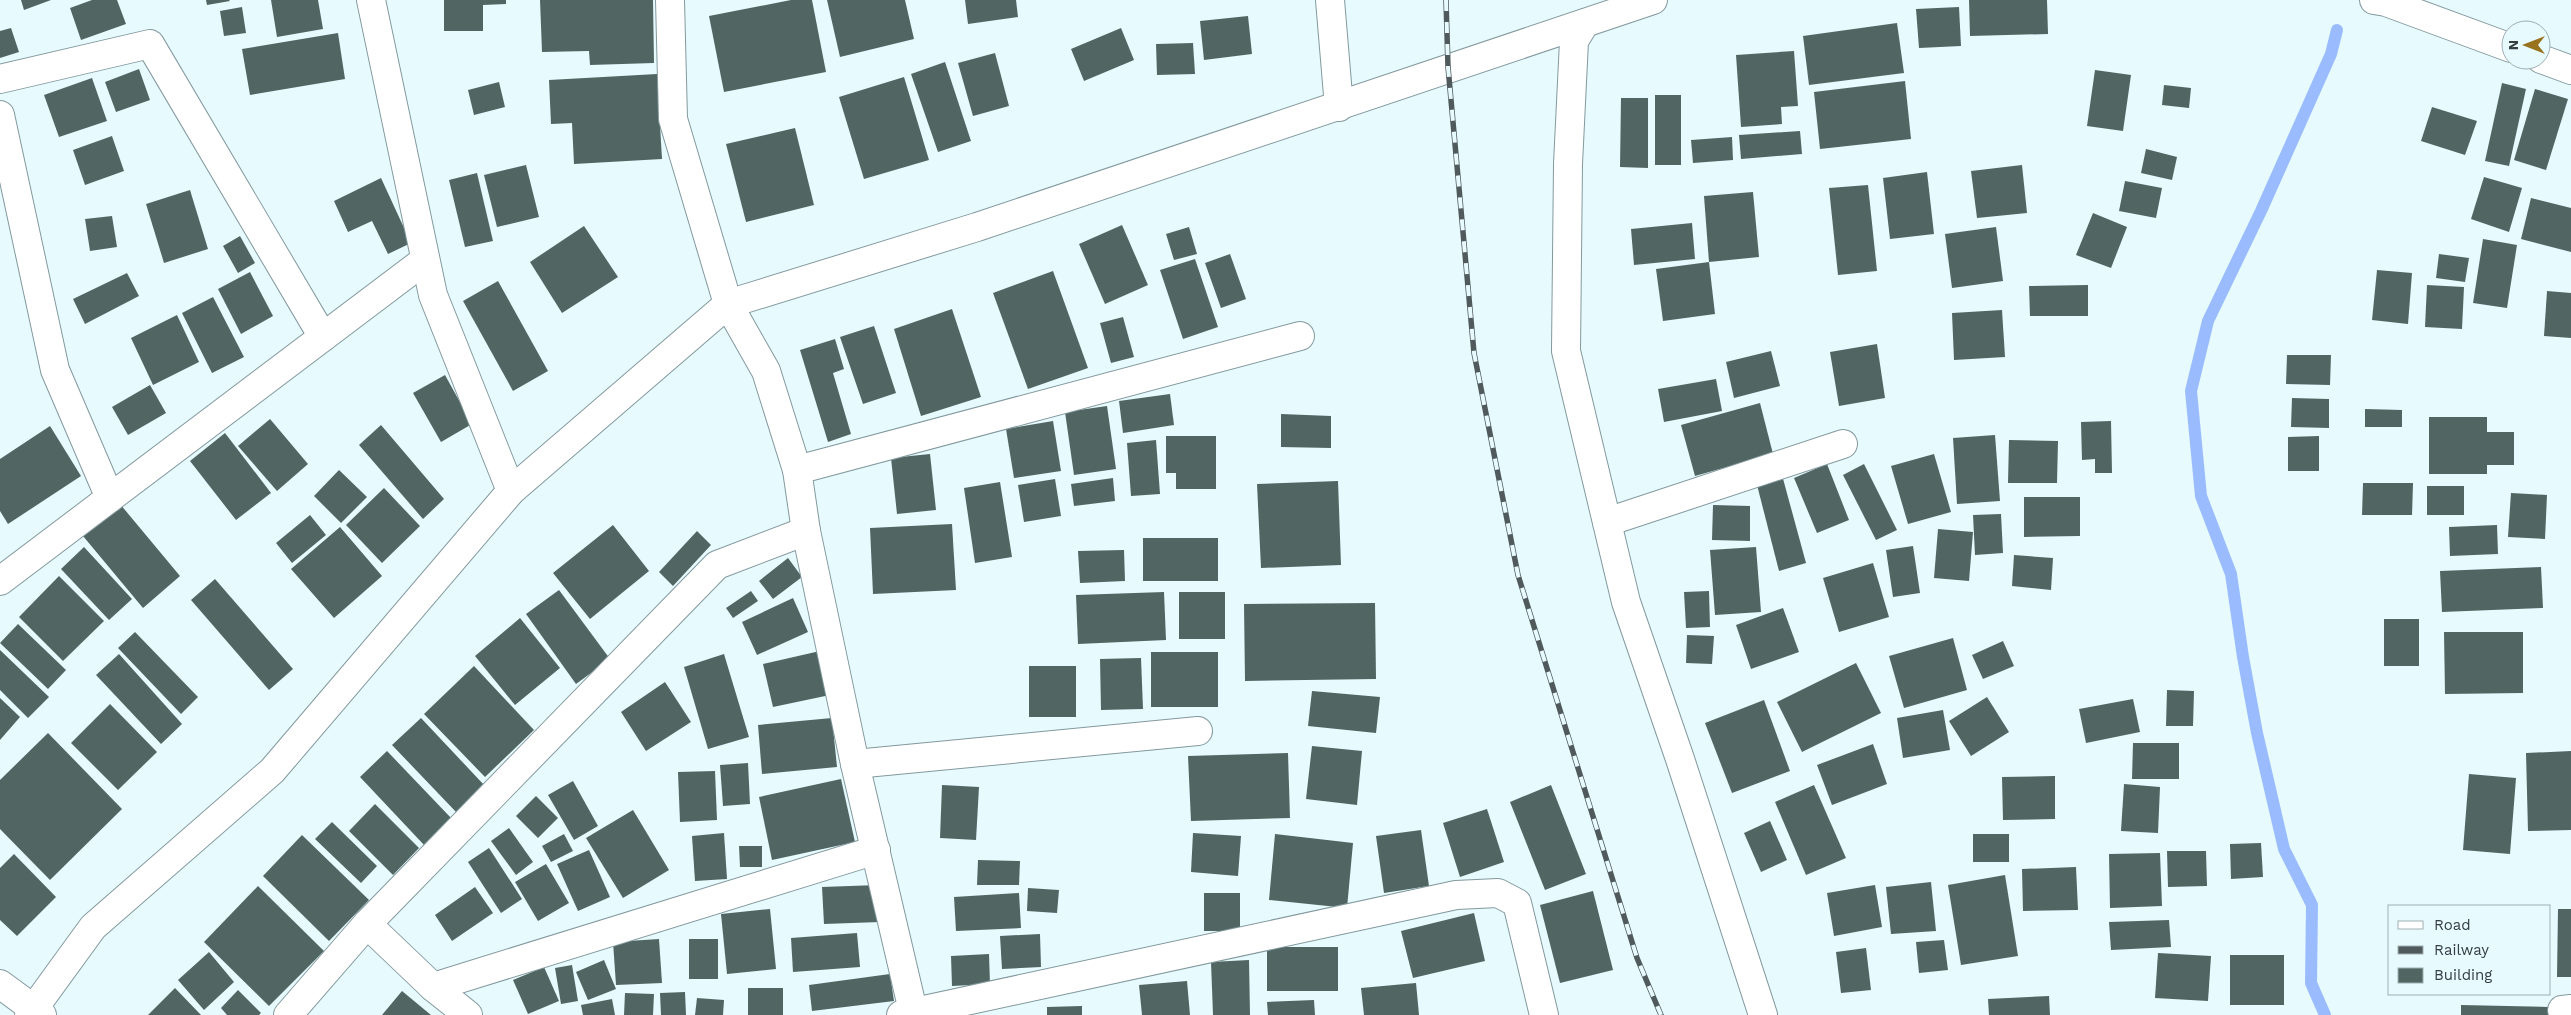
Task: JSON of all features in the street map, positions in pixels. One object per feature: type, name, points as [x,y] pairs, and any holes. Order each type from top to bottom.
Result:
[{"type":"main road","points":[[371,0],[433,295],[510,491]]},
{"type":"main road","points":[[670,0],[673,120],[728,304],[766,371],[797,470],[806,531],[910,1014],[1456,895],[1498,893],[1517,903],[1544,1015]]},
{"type":"main road","points":[[1330,0],[1339,107]]},
{"type":"main road","points":[[0,984],[34,1013],[93,927],[272,770],[510,491],[728,304],[977,228],[1339,107],[1448,67],[1653,0]]},
{"type":"main road","points":[[2374,0],[2386,2],[2501,44]]},
{"type":"main road","points":[[1585,23],[1574,41],[1568,164],[1566,351],[1626,602],[1764,1015]]},
{"type":"main road","points":[[0,79],[150,44],[323,337]]},
{"type":"main road","points":[[2551,63],[2571,70]]},
{"type":"main road","points":[[0,115],[55,370],[110,498]]},
{"type":"main road","points":[[0,581],[425,260]]},
{"type":"main road","points":[[797,470],[1300,336]]},
{"type":"main road","points":[[1607,522],[1843,444]]},
{"type":"main road","points":[[288,1015],[367,924],[717,564],[806,531]]},
{"type":"main road","points":[[855,764],[1198,731]]},
{"type":"main road","points":[[433,986],[876,850]]},
{"type":"main road","points":[[367,924],[433,986],[468,1015]]},
{"type":"building","points":[[21,0],[51,0],[24,10]]},
{"type":"building","points":[[92,0],[117,0],[126,24],[81,40],[70,8]]},
{"type":"building","points":[[206,0],[229,0],[230,1],[207,5]]},
{"type":"building","points":[[271,0],[318,0],[323,29],[277,37]]},
{"type":"building","points":[[444,0],[506,0],[506,4],[483,5],[483,31],[444,31]]},
{"type":"building","points":[[540,0],[653,0],[654,63],[590,65],[589,51],[542,52]]},
{"type":"building","points":[[791,0],[812,0],[826,72],[724,92],[709,16]]},
{"type":"building","points":[[827,0],[905,0],[914,39],[840,57]]},
{"type":"building","points":[[965,0],[1016,0],[1018,17],[968,24]]},
{"type":"building","points":[[1969,0],[2047,0],[2048,34],[1970,36]]},
{"type":"building","points":[[242,7],[246,33],[224,36],[220,11]]},
{"type":"building","points":[[1959,7],[1961,46],[1919,48],[1916,9]]},
{"type":"building","points":[[1248,16],[1252,54],[1204,60],[1200,21]]},
{"type":"building","points":[[1897,23],[1904,73],[1809,85],[1803,36]]},
{"type":"building","points":[[11,28],[19,52],[0,58],[0,31]]},
{"type":"building","points":[[1121,28],[1134,60],[1084,81],[1071,49]]},
{"type":"building","points":[[338,33],[345,79],[250,95],[242,49]]},
{"type":"building","points":[[1193,43],[1195,74],[1157,75],[1156,44]]},
{"type":"building","points":[[1794,51],[1798,106],[1781,107],[1782,124],[1741,127],[1736,55]]},
{"type":"building","points":[[995,53],[1009,106],[973,116],[958,63]]},
{"type":"building","points":[[945,62],[971,141],[938,152],[911,74]]},
{"type":"building","points":[[139,69],[150,100],[116,112],[105,82]]},
{"type":"building","points":[[2095,70],[2131,75],[2123,131],[2087,126]]},
{"type":"building","points":[[657,74],[662,159],[574,164],[572,123],[551,124],[549,80]]},
{"type":"building","points":[[904,77],[929,160],[864,179],[839,97]]},
{"type":"building","points":[[92,78],[107,121],[59,137],[44,95]]},
{"type":"building","points":[[1905,81],[1911,139],[1820,149],[1814,92]]},
{"type":"building","points":[[499,82],[505,107],[474,115],[468,90]]},
{"type":"building","points":[[2502,83],[2526,89],[2509,166],[2485,161]]},
{"type":"building","points":[[2164,85],[2191,88],[2189,108],[2162,105]]},
{"type":"building","points":[[2535,89],[2568,99],[2546,170],[2514,160]]},
{"type":"building","points":[[1655,95],[1681,95],[1681,165],[1655,165]]},
{"type":"building","points":[[1621,98],[1648,98],[1648,168],[1620,167]]},
{"type":"building","points":[[2432,107],[2477,121],[2465,155],[2421,141]]},
{"type":"building","points":[[795,128],[814,205],[746,222],[726,144]]},
{"type":"building","points":[[1800,131],[1802,154],[1741,159],[1739,135]]},
{"type":"building","points":[[112,136],[124,171],[85,185],[73,150]]},
{"type":"building","points":[[1732,137],[1733,160],[1693,163],[1691,140]]},
{"type":"building","points":[[2146,149],[2177,157],[2172,180],[2141,173]]},
{"type":"building","points":[[526,165],[539,217],[497,227],[484,175]]},
{"type":"building","points":[[2022,165],[2027,213],[1977,218],[1971,171]]},
{"type":"building","points":[[1927,172],[1934,234],[1890,239],[1883,178]]},
{"type":"building","points":[[477,173],[493,241],[465,247],[449,180]]},
{"type":"building","points":[[2484,177],[2522,188],[2509,232],[2471,219]]},
{"type":"building","points":[[381,178],[411,243],[388,254],[372,221],[348,232],[334,201]]},
{"type":"building","points":[[2125,181],[2162,188],[2156,218],[2119,211]]},
{"type":"building","points":[[1868,185],[1877,271],[1838,275],[1829,188]]},
{"type":"building","points":[[190,190],[208,249],[164,263],[146,204]]},
{"type":"building","points":[[1753,192],[1759,257],[1709,262],[1704,196]]},
{"type":"building","points":[[2531,198],[2571,208],[2571,252],[2521,239]]},
{"type":"building","points":[[2093,213],[2127,227],[2111,268],[2076,255]]},
{"type":"building","points":[[112,216],[117,247],[90,251],[85,219]]},
{"type":"building","points":[[1692,223],[1695,259],[1634,265],[1631,229]]},
{"type":"building","points":[[1122,225],[1148,285],[1105,304],[1079,244]]},
{"type":"building","points":[[584,226],[618,277],[562,313],[530,262]]},
{"type":"building","points":[[1189,227],[1197,254],[1174,260],[1166,234]]},
{"type":"building","points":[[1996,227],[2003,281],[1952,288],[1945,234]]},
{"type":"building","points":[[240,236],[255,263],[238,273],[223,246]]},
{"type":"building","points":[[2483,239],[2517,245],[2507,308],[2473,303]]},
{"type":"building","points":[[1230,254],[1246,299],[1221,308],[1205,263]]},
{"type":"building","points":[[2439,254],[2469,258],[2465,282],[2436,278]]},
{"type":"building","points":[[1195,259],[1218,327],[1183,339],[1160,270]]},
{"type":"building","points":[[1709,262],[1715,314],[1663,321],[1656,269]]},
{"type":"building","points":[[2377,270],[2412,273],[2408,324],[2372,320]]},
{"type":"building","points":[[1053,271],[1088,368],[1028,389],[993,293]]},
{"type":"building","points":[[250,272],[273,316],[241,334],[218,289]]},
{"type":"building","points":[[127,273],[139,296],[85,324],[73,299]]},
{"type":"building","points":[[498,281],[548,371],[513,391],[463,301]]},
{"type":"building","points":[[2088,285],[2088,316],[2030,316],[2029,286]]},
{"type":"building","points":[[2427,285],[2464,287],[2462,329],[2425,327]]},
{"type":"building","points":[[2547,291],[2571,293],[2571,338],[2544,336]]},
{"type":"building","points":[[213,297],[244,357],[212,373],[182,313]]},
{"type":"building","points":[[952,309],[981,397],[921,416],[894,329]]},
{"type":"building","points":[[2002,310],[2005,357],[1954,360],[1952,313]]},
{"type":"building","points":[[177,315],[199,362],[153,385],[131,338]]},
{"type":"building","points":[[1123,317],[1134,357],[1111,363],[1100,323]]},
{"type":"building","points":[[874,326],[896,393],[863,404],[840,337]]},
{"type":"building","points":[[835,339],[844,369],[833,373],[851,434],[828,442],[800,350]]},
{"type":"building","points":[[1877,344],[1885,398],[1839,406],[1830,352]]},
{"type":"building","points":[[1771,351],[1780,386],[1734,398],[1726,362]]},
{"type":"building","points":[[2287,355],[2331,355],[2330,385],[2286,384]]},
{"type":"building","points":[[445,375],[472,424],[441,442],[413,393]]},
{"type":"building","points":[[1716,379],[1722,411],[1664,422],[1658,389]]},
{"type":"building","points":[[150,385],[166,413],[128,435],[112,407]]},
{"type":"building","points":[[1170,394],[1174,425],[1123,433],[1119,401]]},
{"type":"building","points":[[2292,398],[2329,399],[2329,428],[2291,427]]},
{"type":"building","points":[[1760,403],[1773,454],[1695,476],[1681,425]]},
{"type":"building","points":[[1107,406],[1116,469],[1074,475],[1065,412]]},
{"type":"building","points":[[2365,409],[2402,410],[2402,427],[2365,427]]},
{"type":"building","points":[[1281,414],[1331,416],[1331,448],[1281,447]]},
{"type":"building","points":[[2429,417],[2487,417],[2487,432],[2514,432],[2514,465],[2487,465],[2487,474],[2429,474]]},
{"type":"building","points":[[270,419],[308,464],[277,491],[238,446]]},
{"type":"building","points":[[1053,421],[1061,471],[1014,478],[1006,429]]},
{"type":"building","points":[[2111,421],[2112,473],[2095,473],[2095,459],[2082,460],[2081,422]]},
{"type":"building","points":[[381,425],[444,499],[423,519],[359,445]]},
{"type":"building","points":[[50,426],[81,476],[8,524],[0,511],[0,459]]},
{"type":"building","points":[[225,433],[271,493],[236,520],[190,461]]},
{"type":"building","points":[[1995,435],[2000,501],[1957,504],[1953,438]]},
{"type":"building","points":[[1166,436],[1216,436],[1216,489],[1176,489],[1176,473],[1166,473]]},
{"type":"building","points":[[2319,436],[2319,471],[2288,471],[2288,437]]},
{"type":"building","points":[[1156,440],[1160,494],[1131,496],[1127,443]]},
{"type":"building","points":[[2009,440],[2058,441],[2057,483],[2008,483]]},
{"type":"building","points":[[930,454],[936,510],[897,514],[891,458]]},
{"type":"building","points":[[1934,454],[1951,512],[1908,524],[1891,466]]},
{"type":"building","points":[[1827,464],[1849,520],[1817,533],[1794,478]]},
{"type":"building","points":[[1864,464],[1897,530],[1876,540],[1843,475]]},
{"type":"building","points":[[339,470],[367,497],[341,523],[314,496]]},
{"type":"building","points":[[1782,475],[1806,563],[1779,571],[1756,481]]},
{"type":"building","points":[[1113,478],[1115,501],[1074,506],[1071,484]]},
{"type":"building","points":[[1055,479],[1061,516],[1024,522],[1018,485]]},
{"type":"building","points":[[1338,481],[1341,565],[1261,568],[1257,484]]},
{"type":"building","points":[[1000,482],[1012,557],[975,563],[964,488]]},
{"type":"building","points":[[2363,483],[2413,483],[2412,515],[2362,515]]},
{"type":"building","points":[[2427,486],[2464,486],[2464,515],[2427,515]]},
{"type":"building","points":[[384,488],[420,526],[382,563],[346,525]]},
{"type":"building","points":[[2511,493],[2547,495],[2545,539],[2508,537]]},
{"type":"building","points":[[2024,497],[2080,497],[2080,536],[2024,537]]},
{"type":"building","points":[[120,504],[180,576],[143,608],[83,536]]},
{"type":"building","points":[[1713,505],[1750,506],[1750,541],[1712,540]]},
{"type":"building","points":[[2001,514],[2003,553],[1975,555],[1973,515]]},
{"type":"building","points":[[310,515],[326,535],[292,563],[276,543]]},
{"type":"building","points":[[952,524],[956,590],[873,594],[870,528]]},
{"type":"building","points":[[613,525],[649,571],[590,619],[553,573]]},
{"type":"building","points":[[2497,525],[2498,554],[2450,556],[2449,527]]},
{"type":"building","points":[[340,527],[382,576],[334,618],[291,569]]},
{"type":"building","points":[[1938,529],[1973,532],[1969,581],[1934,578]]},
{"type":"building","points":[[697,531],[711,545],[673,586],[659,572]]},
{"type":"building","points":[[1143,538],[1218,538],[1218,581],[1143,581]]},
{"type":"building","points":[[1913,546],[1920,593],[1893,597],[1886,550]]},
{"type":"building","points":[[84,547],[132,599],[109,620],[61,569]]},
{"type":"building","points":[[1756,547],[1761,612],[1715,615],[1710,550]]},
{"type":"building","points":[[1124,550],[1125,581],[1080,583],[1078,551]]},
{"type":"building","points":[[2014,555],[2053,558],[2051,590],[2012,586]]},
{"type":"building","points":[[788,558],[802,577],[773,599],[759,581]]},
{"type":"building","points":[[1873,563],[1889,617],[1839,632],[1823,578]]},
{"type":"building","points":[[2541,567],[2543,608],[2442,612],[2440,571]]},
{"type":"building","points":[[59,576],[104,621],[63,661],[19,617]]},
{"type":"building","points":[[215,579],[293,669],[269,690],[191,600]]},
{"type":"building","points":[[559,590],[610,659],[576,684],[526,614]]},
{"type":"building","points":[[751,591],[758,601],[733,618],[726,608]]},
{"type":"building","points":[[1709,591],[1710,627],[1686,628],[1684,592]]},
{"type":"building","points":[[1164,592],[1166,640],[1078,644],[1076,595]]},
{"type":"building","points":[[1179,592],[1225,592],[1225,639],[1179,639]]},
{"type":"building","points":[[793,598],[808,632],[757,655],[742,622]]},
{"type":"building","points":[[1375,603],[1376,679],[1245,681],[1244,604]]},
{"type":"building","points":[[1783,608],[1799,652],[1751,669],[1736,625]]},
{"type":"building","points":[[520,618],[560,668],[515,705],[475,656]]},
{"type":"building","points":[[2384,619],[2419,619],[2419,666],[2384,666]]},
{"type":"building","points":[[18,624],[66,670],[48,689],[0,643]]},
{"type":"building","points":[[135,632],[198,697],[181,714],[118,648]]},
{"type":"building","points":[[2444,632],[2523,632],[2523,693],[2445,694]]},
{"type":"building","points":[[1687,635],[1714,636],[1712,664],[1686,663]]},
{"type":"building","points":[[1953,638],[1967,690],[1904,708],[1889,656]]},
{"type":"building","points":[[2003,641],[2014,666],[1983,679],[1972,655]]},
{"type":"building","points":[[0,650],[49,697],[28,718],[0,690]]},
{"type":"building","points":[[820,651],[830,695],[773,707],[763,664]]},
{"type":"building","points":[[1151,652],[1218,652],[1218,707],[1151,707]]},
{"type":"building","points":[[119,654],[182,724],[161,744],[96,675]]},
{"type":"building","points":[[724,654],[749,737],[708,749],[684,667]]},
{"type":"building","points":[[1141,658],[1143,709],[1101,710],[1100,659]]},
{"type":"building","points":[[1856,663],[1881,713],[1802,752],[1777,702]]},
{"type":"building","points":[[474,666],[534,730],[485,777],[424,714]]},
{"type":"building","points":[[1029,666],[1076,666],[1076,717],[1029,717]]},
{"type":"building","points":[[665,682],[691,722],[646,751],[621,712]]},
{"type":"building","points":[[2167,690],[2194,691],[2193,726],[2166,726]]},
{"type":"building","points":[[1312,691],[1380,697],[1376,733],[1308,726]]},
{"type":"building","points":[[1987,697],[2009,732],[1971,756],[1949,721]]},
{"type":"building","points":[[0,698],[20,717],[0,740]]},
{"type":"building","points":[[2133,699],[2140,732],[2086,743],[2079,709]]},
{"type":"building","points":[[1764,700],[1790,771],[1732,793],[1705,723]]},
{"type":"building","points":[[110,704],[157,752],[118,790],[71,743]]},
{"type":"building","points":[[1943,710],[1950,750],[1903,758],[1897,718]]},
{"type":"building","points":[[421,718],[485,786],[457,813],[392,745]]},
{"type":"building","points":[[832,718],[837,767],[762,774],[758,725]]},
{"type":"building","points":[[48,733],[122,809],[50,880],[0,829],[0,780]]},
{"type":"building","points":[[2133,743],[2179,743],[2179,779],[2132,779]]},
{"type":"building","points":[[1873,744],[1887,784],[1832,805],[1817,765]]},
{"type":"building","points":[[1312,746],[1362,751],[1357,805],[1306,799]]},
{"type":"building","points":[[387,751],[452,819],[425,846],[360,777]]},
{"type":"building","points":[[2571,751],[2571,830],[2528,831],[2526,753]]},
{"type":"building","points":[[1288,753],[1290,818],[1191,821],[1188,756]]},
{"type":"building","points":[[748,763],[750,804],[723,806],[720,765]]},
{"type":"building","points":[[715,771],[717,820],[680,822],[678,772]]},
{"type":"building","points":[[2469,774],[2516,778],[2510,854],[2463,850]]},
{"type":"building","points":[[2055,776],[2055,819],[2003,820],[2002,777]]},
{"type":"building","points":[[841,779],[855,842],[772,860],[759,797]]},
{"type":"building","points":[[573,781],[598,826],[574,840],[548,795]]},
{"type":"building","points":[[2124,784],[2160,787],[2158,833],[2121,831]]},
{"type":"building","points":[[942,785],[979,787],[976,840],[940,838]]},
{"type":"building","points":[[1551,785],[1586,874],[1545,890],[1510,802]]},
{"type":"building","points":[[1814,785],[1846,858],[1806,875],[1775,802]]},
{"type":"building","points":[[536,796],[558,818],[538,838],[516,816]]},
{"type":"building","points":[[375,804],[419,848],[393,875],[349,831]]},
{"type":"building","points":[[1487,809],[1504,862],[1460,877],[1443,823]]},
{"type":"building","points":[[633,810],[669,870],[623,898],[586,838]]},
{"type":"building","points":[[1770,821],[1787,860],[1761,872],[1744,833]]},
{"type":"building","points":[[332,822],[377,866],[361,883],[315,839]]},
{"type":"building","points":[[509,828],[533,862],[516,875],[491,841]]},
{"type":"building","points":[[1421,830],[1429,886],[1384,893],[1376,836]]},
{"type":"building","points":[[724,833],[727,879],[695,881],[692,836]]},
{"type":"building","points":[[1193,833],[1241,836],[1238,876],[1191,872]]},
{"type":"building","points":[[564,834],[573,851],[551,862],[542,846]]},
{"type":"building","points":[[1275,834],[1353,843],[1347,908],[1269,900]]},
{"type":"building","points":[[1973,834],[2009,834],[2009,862],[1973,862]]},
{"type":"building","points":[[302,835],[369,900],[329,941],[263,876]]},
{"type":"building","points":[[2261,843],[2263,877],[2231,879],[2230,844]]},
{"type":"building","points":[[739,846],[762,846],[762,867],[740,867]]},
{"type":"building","points":[[489,848],[522,899],[501,913],[468,862]]},
{"type":"building","points":[[589,850],[610,897],[578,911],[557,864]]},
{"type":"building","points":[[2167,851],[2206,851],[2207,886],[2168,887]]},
{"type":"building","points":[[2160,853],[2162,906],[2110,908],[2109,854]]},
{"type":"building","points":[[14,854],[56,897],[17,936],[0,920],[0,868]]},
{"type":"building","points":[[978,860],[1020,861],[1019,885],[977,885]]},
{"type":"building","points":[[546,864],[569,903],[538,921],[515,882]]},
{"type":"building","points":[[2076,867],[2078,910],[2023,911],[2022,869]]},
{"type":"building","points":[[2005,875],[2018,956],[1961,965],[1948,885]]},
{"type":"building","points":[[1931,882],[1936,931],[1891,934],[1886,887]]},
{"type":"building","points":[[878,885],[880,922],[824,924],[822,887]]},
{"type":"building","points":[[1875,885],[1882,927],[1834,936],[1827,893]]},
{"type":"building","points":[[258,886],[324,951],[269,1006],[204,942]]},
{"type":"building","points":[[475,887],[493,913],[452,941],[435,915]]},
{"type":"building","points":[[1028,888],[1059,890],[1057,913],[1027,911]]},
{"type":"building","points":[[1593,891],[1613,970],[1560,983],[1540,905]]},
{"type":"building","points":[[1019,893],[1021,928],[956,931],[954,897]]},
{"type":"building","points":[[1204,893],[1240,893],[1240,931],[1204,931]]},
{"type":"building","points":[[770,909],[776,969],[727,974],[721,914]]},
{"type":"building","points":[[2558,909],[2571,909],[2571,977],[2557,977]]},
{"type":"building","points":[[1474,913],[1485,961],[1413,978],[1401,931]]},
{"type":"building","points":[[2169,920],[2171,947],[2111,950],[2109,922]]},
{"type":"building","points":[[857,933],[860,967],[793,972],[791,938]]},
{"type":"building","points":[[1040,934],[1041,967],[1002,969],[1000,936]]},
{"type":"building","points":[[659,939],[662,983],[616,985],[613,942]]},
{"type":"building","points":[[689,939],[718,939],[718,979],[689,979]]},
{"type":"building","points":[[1944,940],[1948,970],[1919,973],[1916,942]]},
{"type":"building","points":[[1267,947],[1338,947],[1338,991],[1267,991]]},
{"type":"building","points":[[1866,948],[1871,990],[1841,993],[1836,952]]},
{"type":"building","points":[[209,952],[234,982],[204,1010],[178,980]]},
{"type":"building","points":[[2158,953],[2211,956],[2208,1001],[2155,998]]},
{"type":"building","points":[[989,954],[990,984],[952,986],[951,956]]},
{"type":"building","points":[[2230,955],[2284,955],[2284,1005],[2230,1005]]},
{"type":"building","points":[[604,960],[616,989],[588,1000],[576,972]]},
{"type":"building","points":[[1249,960],[1250,1015],[1213,1015],[1211,962]]},
{"type":"building","points":[[572,965],[578,1001],[561,1004],[555,968]]},
{"type":"building","points":[[544,967],[559,1001],[528,1014],[513,980]]},
{"type":"building","points":[[890,974],[894,1001],[812,1011],[809,985]]},
{"type":"building","points":[[1187,981],[1190,1015],[1142,1015],[1139,985]]},
{"type":"building","points":[[1416,983],[1419,1015],[1364,1015],[1361,988]]},
{"type":"building","points":[[175,988],[201,1015],[148,1015]]},
{"type":"building","points":[[748,988],[783,988],[783,1015],[748,1015]]},
{"type":"building","points":[[238,990],[261,1013],[259,1015],[227,1015],[221,1008]]},
{"type":"building","points":[[402,991],[431,1015],[382,1015]]},
{"type":"building","points":[[685,992],[686,1015],[661,1015],[660,993]]},
{"type":"building","points":[[625,993],[654,994],[653,1015],[624,1015]]},
{"type":"building","points":[[2049,996],[2050,1015],[1989,1015],[1988,999]]},
{"type":"building","points":[[697,998],[724,1000],[723,1015],[695,1015]]},
{"type":"building","points":[[612,999],[615,1015],[583,1015],[581,1005]]},
{"type":"building","points":[[1314,1000],[1315,1015],[1268,1015],[1267,1002]]},
{"type":"building","points":[[2461,1005],[2548,1007],[2548,1015],[2461,1015]]},
{"type":"building","points":[[1082,1006],[1082,1015],[1047,1015],[1047,1007]]},
{"type":"waterway","points":[[2325,1015],[2311,983],[2312,905],[2284,849],[2257,733],[2243,657],[2231,574],[2201,496],[2191,391],[2208,321],[2261,211],[2331,54],[2337,30]]},
{"type":"railway","points":[[1446,0],[1448,67],[1474,353],[1518,575],[1637,958],[1661,1015]]}]
